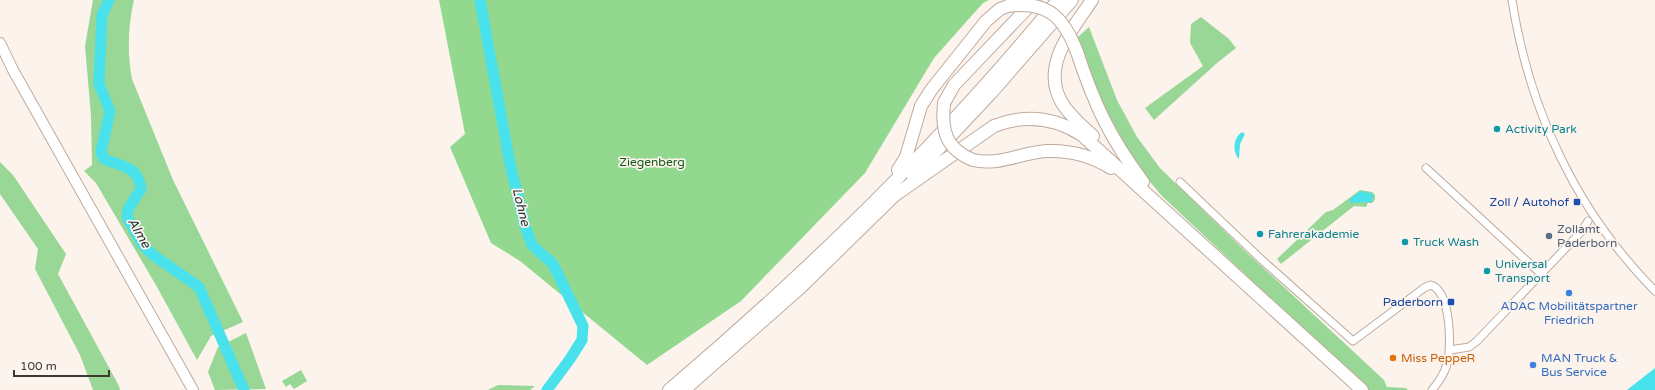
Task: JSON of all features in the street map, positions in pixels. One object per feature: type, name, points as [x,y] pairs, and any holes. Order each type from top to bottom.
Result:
[{"type":"highway","points":[[1034,0],[954,85],[944,103],[942,120],[950,143],[964,156],[973,160],[994,162],[1046,152],[1076,153],[1106,165],[1143,188]]},
{"type":"highway","points":[[684,390],[883,193],[986,84],[1058,0]]},
{"type":"highway","points":[[669,390],[725,348],[800,288],[895,195],[992,92],[1072,0]]},
{"type":"highway","points":[[1092,0],[1056,61],[1053,73],[1056,91],[1072,116],[1143,188]]},
{"type":"highway","points":[[883,193],[906,157],[921,106],[931,90],[986,22],[996,12],[1008,6],[1027,2],[1046,8],[1064,24],[1099,113],[1143,188]]},
{"type":"highway","points":[[895,195],[994,126],[1008,120],[1038,118],[1068,127],[1082,136],[1208,243],[1244,281],[1362,390]]},
{"type":"street","points":[[1512,0],[1516,28],[1528,77],[1563,164],[1594,218],[1625,257],[1655,291]]},
{"type":"street","points":[[0,43],[13,70],[193,390]]},
{"type":"street","points":[[1426,168],[1541,274]]},
{"type":"street","points":[[1180,182],[1262,260],[1353,341],[1424,288],[1430,285],[1434,286],[1444,298],[1448,316],[1450,350],[1448,363],[1443,375],[1432,390]]},
{"type":"street","points":[[1450,350],[1470,347],[1541,274],[1588,221]]},
{"type":"green space","points":[[93,0],[134,0],[130,19],[129,40],[129,60],[132,79],[173,180],[243,322],[211,336],[197,360],[157,287],[96,183],[84,171],[92,165],[91,116],[85,46]]},
{"type":"green space","name":"Ziegenberg","points":[[439,0],[989,0],[983,3],[934,58],[865,173],[741,301],[647,365],[520,261],[491,243],[450,147],[465,134]]},
{"type":"green space","points":[[1201,17],[1229,39],[1236,48],[1217,63],[1154,120],[1145,108],[1203,66],[1190,43],[1191,24]]},
{"type":"green space","points":[[1089,27],[1117,100],[1137,137],[1160,168],[1243,249],[1384,380],[1387,387],[1406,388],[1408,390],[1369,390],[1366,388],[1162,196],[1134,163],[1104,113],[1077,38]]},
{"type":"green space","points":[[0,162],[13,175],[66,254],[58,274],[120,390],[93,390],[80,355],[35,269],[38,249],[0,194]]},
{"type":"green space","points":[[1360,190],[1372,192],[1375,195],[1375,200],[1372,203],[1368,203],[1366,207],[1354,206],[1281,264],[1277,259],[1326,212],[1333,210]]},
{"type":"green space","points":[[246,333],[266,389],[215,390],[208,372],[218,347]]},
{"type":"green space","points":[[301,370],[307,381],[294,389],[290,384],[286,387],[282,381]]},
{"type":"green space","points":[[498,385],[535,386],[530,390],[488,390]]},
{"type":"water","points":[[1242,132],[1245,134],[1240,144],[1239,159],[1235,153],[1234,145],[1235,141]]},
{"type":"water","points":[[1360,191],[1373,194],[1372,202],[1352,203],[1349,200]]},
{"type":"water","points":[[1655,368],[1655,390],[1627,390]]},
{"type":"waterway","name":"Alme","points":[[109,0],[102,15],[99,84],[110,111],[101,152],[104,159],[128,168],[137,176],[141,189],[128,209],[127,217],[142,244],[153,255],[199,287],[244,390]]},
{"type":"waterway","name":"Lohne","points":[[480,0],[510,164],[525,226],[532,245],[553,264],[583,326],[582,340],[547,390]]},
{"type":"place","name":"Activity Park","points":[[1497,129]]},
{"type":"place","name":"Zoll / Autohof","points":[[1577,202]]},
{"type":"place","name":"Fahrerakademie","points":[[1260,234]]},
{"type":"place","name":"Zollamt Paderborn","points":[[1549,236]]},
{"type":"place","name":"Truck Wash","points":[[1405,242]]},
{"type":"place","name":"Universal Transport","points":[[1487,271]]},
{"type":"place","name":"ADAC Mobilitätspartner Friedrich","points":[[1569,293]]},
{"type":"place","name":"Paderborn","points":[[1451,302]]},
{"type":"place","name":"Miss PeppeR","points":[[1393,358]]},
{"type":"place","name":"MAN Truck & Bus Service","points":[[1533,365]]}]
